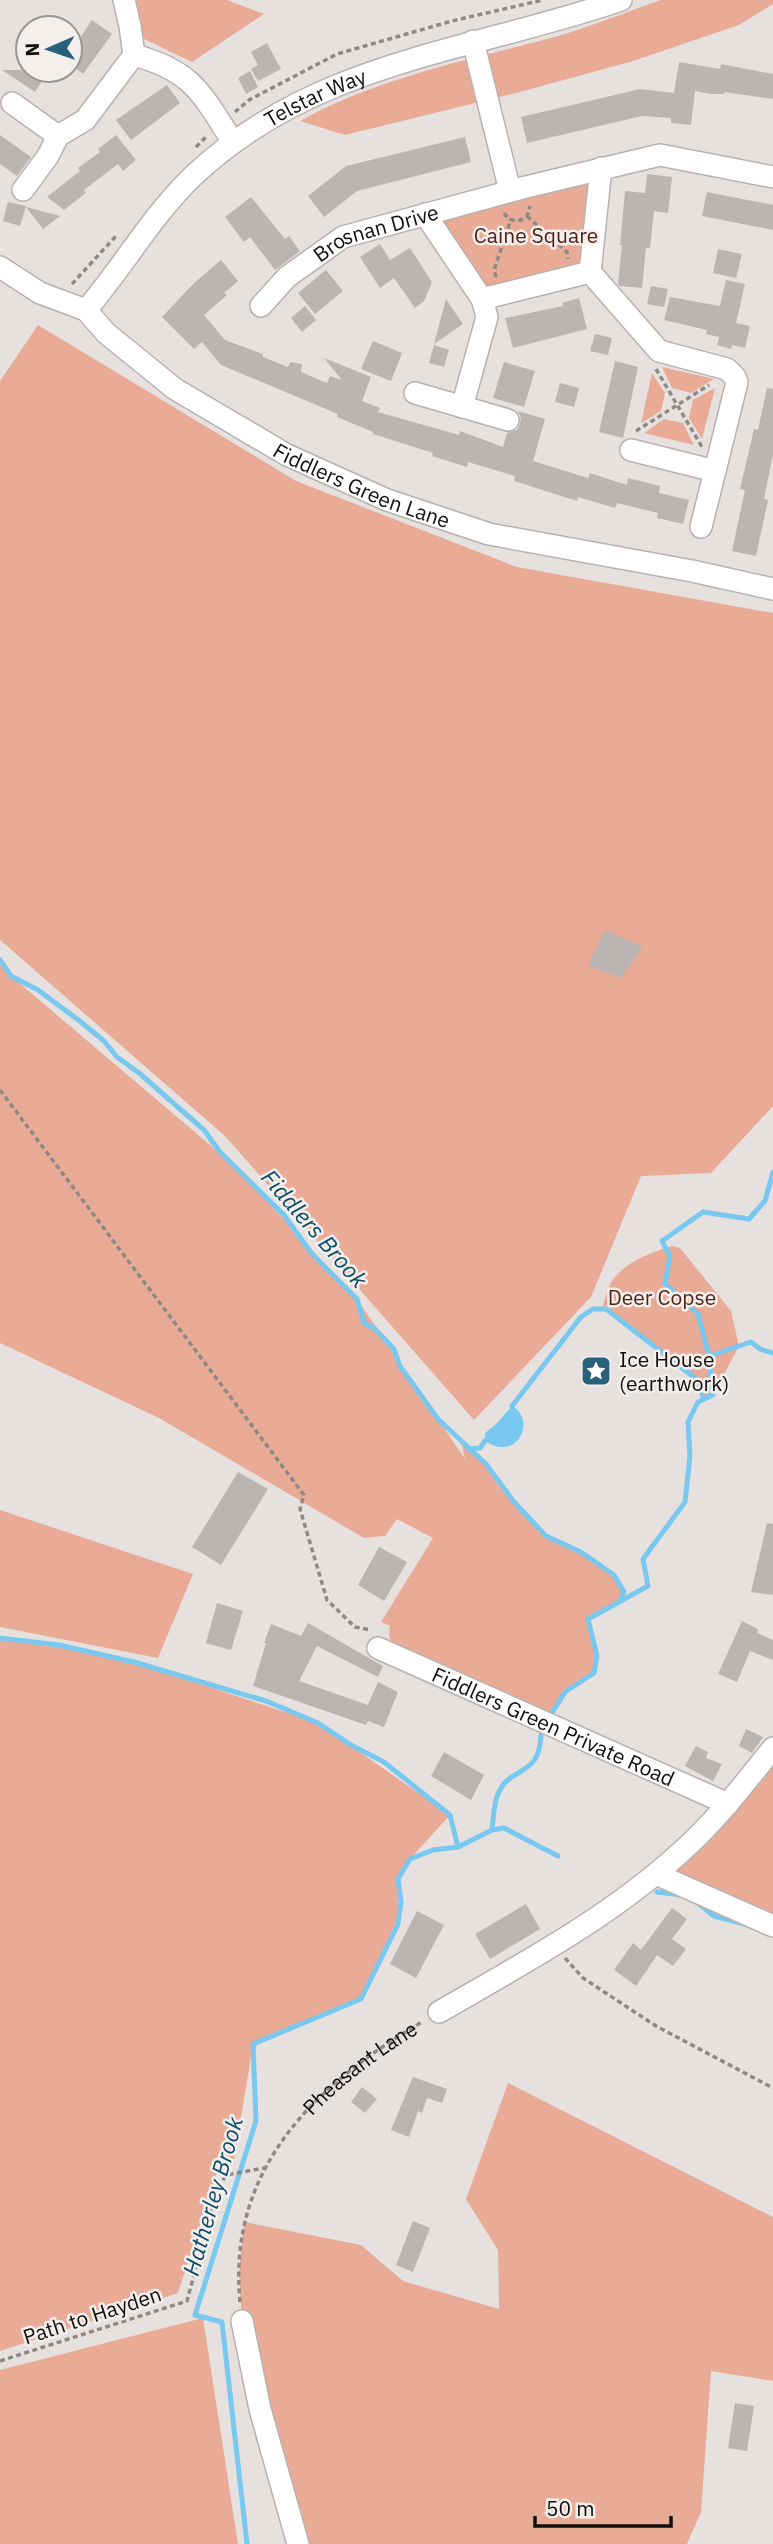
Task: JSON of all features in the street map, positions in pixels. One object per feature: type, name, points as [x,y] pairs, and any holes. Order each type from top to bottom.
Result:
[{"type":"street","points":[[23,190],[48,156],[58,136],[85,120],[134,55],[124,0]]},
{"type":"street","name":"Telstar Way","points":[[86,310],[148,225],[192,178],[233,142],[282,109],[333,85],[473,41],[559,20],[621,0]]},
{"type":"street","points":[[473,41],[510,191]]},
{"type":"street","points":[[134,55],[158,61],[181,74],[207,101],[233,142]]},
{"type":"street","points":[[12,103],[58,136]]},
{"type":"street","name":"Brosnan Drive","points":[[261,306],[287,277],[343,237],[601,168],[660,155],[773,177]]},
{"type":"street","points":[[581,274],[601,168]]},
{"type":"street","points":[[425,214],[491,296],[462,407]]},
{"type":"street","name":"Fiddlers Green Lane","points":[[0,267],[40,293],[86,310],[106,333],[175,388],[287,455],[387,500],[489,534],[692,571],[773,589]]},
{"type":"street","points":[[581,274],[610,296],[654,348],[723,367],[735,377],[736,388],[701,527]]},
{"type":"street","points":[[491,296],[581,274]]},
{"type":"street","points":[[415,393],[508,420]]},
{"type":"street","points":[[631,450],[715,471]]},
{"type":"street","name":"Fiddlers Green Private Road","points":[[378,1648],[728,1804]]},
{"type":"street","name":"Pheasant Lane","points":[[439,2012],[553,1945],[617,1904],[656,1874],[728,1804],[773,1748]]},
{"type":"street","points":[[656,1874],[773,1926]]},
{"type":"street","points":[[242,2322],[268,2442],[298,2544]]},
{"type":"path","points":[[527,216],[567,252],[581,274]]},
{"type":"path","points":[[491,296],[494,270],[511,219]]},
{"type":"path","points":[[654,348],[652,362],[715,471]]},
{"type":"path","points":[[631,450],[636,430],[731,372]]},
{"type":"path","points":[[0,1090],[304,1495],[300,1508],[327,1600],[355,1626],[372,1630],[378,1648]]},
{"type":"path","points":[[553,1945],[583,1978],[656,2026],[773,2088]]},
{"type":"path","name":"Pheasant Lane","points":[[242,2322],[239,2273],[242,2235],[248,2209],[264,2168],[294,2123],[320,2095],[382,2045],[439,2012]]},
{"type":"path","name":"Path to Hayden","points":[[0,2361],[187,2301],[216,2192],[226,2175],[264,2168]]},
{"type":"green space","points":[[135,0],[227,0],[264,14],[192,62],[144,39]]},
{"type":"green space","points":[[661,0],[773,0],[773,4],[739,25],[633,61],[520,92],[345,135],[300,121],[331,105],[396,80],[565,34]]},
{"type":"green space","name":"Caine Square","points":[[601,168],[590,272],[482,299],[425,214]]},
{"type":"green space","points":[[38,325],[296,481],[517,567],[773,613],[773,1106],[711,1173],[641,1176],[591,1297],[474,1420],[225,1136],[0,940],[0,381]]},
{"type":"green space","points":[[662,367],[714,379],[691,393],[672,388]]},
{"type":"green space","points":[[652,373],[665,393],[661,411],[641,423]]},
{"type":"green space","points":[[715,388],[702,439],[689,418],[693,400]]},
{"type":"green space","points":[[664,419],[683,423],[694,445],[644,433]]},
{"type":"green space","points":[[0,962],[11,976],[236,1167],[357,1299],[465,1459],[461,1442],[486,1464],[514,1502],[546,1536],[581,1552],[614,1575],[624,1592],[619,1602],[588,1619],[597,1656],[594,1673],[565,1692],[549,1717],[392,1647],[390,1626],[381,1622],[433,1538],[397,1519],[385,1536],[364,1538],[159,1418],[0,1343]]},
{"type":"green space","name":"Deer Copse","points":[[672,1246],[680,1248],[731,1311],[739,1346],[713,1395],[704,1399],[695,1378],[648,1340],[602,1309],[610,1285],[620,1272],[641,1258]]},
{"type":"green space","points":[[0,1510],[193,1574],[158,1658],[0,1627]]},
{"type":"green space","points":[[0,1636],[134,1662],[318,1723],[450,1815],[410,1859],[398,1879],[398,1924],[361,1999],[258,2043],[251,2057],[234,2159],[218,2168],[178,2293],[0,2351]]},
{"type":"green space","points":[[773,1748],[773,1926],[656,1874]]},
{"type":"green space","points":[[508,2083],[773,2217],[773,2381],[711,2371],[701,2512],[687,2544],[298,2544],[242,2321],[239,2273],[244,2222],[361,2245],[403,2281],[499,2309],[498,2250],[466,2199]]},
{"type":"green space","points":[[203,2318],[238,2544],[0,2544],[0,2370]]},
{"type":"water","points":[[512,1406],[523,1420],[520,1437],[507,1447],[485,1441],[485,1433]]},
{"type":"building","points":[[92,20],[112,34],[84,73],[84,32]]},
{"type":"building","points":[[267,43],[281,69],[258,81],[251,69],[258,65],[251,52]]},
{"type":"building","points":[[679,62],[720,69],[721,64],[773,74],[773,99],[695,91],[691,125],[671,123],[671,118],[642,116],[527,143],[521,117],[640,89],[674,93]]},
{"type":"building","points":[[2,70],[14,70],[14,78]]},
{"type":"building","points":[[250,71],[258,87],[246,94],[238,78]]},
{"type":"building","points":[[23,84],[40,84],[35,92]]},
{"type":"building","points":[[167,85],[180,103],[131,140],[116,120]]},
{"type":"building","points":[[0,135],[31,157],[17,176],[0,164]]},
{"type":"building","points":[[116,135],[136,160],[123,171],[118,164],[84,190],[86,193],[64,210],[47,197],[80,171],[78,168],[100,152],[98,149]]},
{"type":"building","points":[[465,137],[471,162],[357,191],[324,217],[308,196],[346,166]]},
{"type":"building","points":[[647,174],[672,177],[668,213],[654,211],[650,248],[646,248],[642,288],[620,286],[620,245],[625,191],[645,193]]},
{"type":"building","points":[[707,192],[773,205],[773,230],[702,216]]},
{"type":"building","points":[[251,197],[285,239],[289,236],[300,251],[275,270],[250,237],[244,242],[225,217]]},
{"type":"building","points":[[8,202],[26,206],[20,226],[3,221]]},
{"type":"building","points":[[26,207],[60,216],[43,229]]},
{"type":"building","points":[[380,244],[390,260],[410,248],[432,282],[424,301],[415,308],[394,278],[380,288],[360,257]]},
{"type":"building","points":[[718,249],[742,254],[736,278],[713,273]]},
{"type":"building","points":[[221,260],[238,281],[224,293],[227,295],[204,315],[225,340],[263,354],[263,357],[288,367],[290,362],[302,364],[301,372],[327,383],[330,376],[342,380],[324,358],[371,377],[362,401],[380,408],[378,412],[459,435],[460,431],[503,447],[507,433],[517,430],[520,424],[518,411],[545,419],[533,461],[588,478],[590,473],[627,485],[628,478],[660,486],[659,493],[689,500],[683,524],[657,518],[658,513],[617,503],[615,508],[578,497],[577,501],[514,481],[515,476],[468,462],[467,467],[432,456],[433,453],[373,434],[337,417],[338,414],[221,365],[202,342],[194,349],[162,317],[193,284]]},
{"type":"building","points":[[326,270],[343,291],[315,314],[298,293]]},
{"type":"building","points":[[726,280],[745,284],[736,323],[750,326],[745,348],[732,345],[731,349],[717,345],[719,337],[706,334],[707,330],[664,320],[670,297],[720,306]]},
{"type":"building","points":[[651,286],[668,289],[664,307],[647,304]]},
{"type":"building","points":[[579,298],[587,329],[513,348],[505,318],[563,306],[562,303]]},
{"type":"building","points":[[446,299],[463,324],[434,344]]},
{"type":"building","points":[[305,306],[316,320],[302,332],[291,318]]},
{"type":"building","points":[[595,334],[612,338],[608,355],[590,351]]},
{"type":"building","points":[[373,341],[402,353],[391,381],[361,369]]},
{"type":"building","points":[[434,345],[449,350],[444,367],[429,363]]},
{"type":"building","points":[[615,361],[638,367],[623,438],[599,432]]},
{"type":"building","points":[[504,362],[535,371],[524,407],[493,398]]},
{"type":"building","points":[[560,383],[579,388],[574,407],[555,402]]},
{"type":"building","points":[[767,388],[773,389],[773,455],[764,499],[768,500],[756,556],[732,551],[745,490],[740,489],[754,429],[758,430]]},
{"type":"building","points":[[605,930],[643,947],[621,978],[588,965]]},
{"type":"building","points":[[238,1472],[268,1489],[221,1565],[192,1547]]},
{"type":"building","points":[[767,1523],[773,1524],[773,1595],[751,1592]]},
{"type":"building","points":[[379,1547],[407,1562],[384,1601],[358,1585]]},
{"type":"building","points":[[217,1603],[243,1611],[231,1650],[206,1643]]},
{"type":"building","points":[[742,1621],[758,1629],[757,1633],[773,1640],[773,1660],[750,1651],[737,1682],[718,1674]]},
{"type":"building","points":[[308,1623],[383,1666],[378,1677],[317,1646],[299,1681],[368,1705],[378,1682],[398,1692],[384,1727],[368,1721],[366,1725],[253,1686],[271,1624],[301,1636]]},
{"type":"building","points":[[746,1729],[763,1737],[752,1753],[739,1746]]},
{"type":"building","points":[[696,1746],[708,1752],[706,1758],[722,1764],[713,1781],[685,1766]]},
{"type":"building","points":[[444,1752],[484,1775],[471,1800],[431,1776]]},
{"type":"building","points":[[526,1904],[540,1929],[490,1959],[475,1934]]},
{"type":"building","points":[[672,1908],[687,1919],[672,1939],[686,1949],[673,1966],[657,1955],[636,1986],[614,1970],[633,1943],[641,1950]]},
{"type":"building","points":[[417,1911],[444,1925],[416,1978],[390,1964]]},
{"type":"building","points":[[413,2077],[447,2089],[442,2103],[427,2098],[422,2113],[418,2111],[409,2137],[391,2130]]},
{"type":"building","points":[[362,2087],[377,2099],[365,2113],[351,2102]]},
{"type":"building","points":[[413,2221],[430,2228],[413,2272],[396,2265]]},
{"type":"building","points":[[735,2403],[754,2406],[747,2451],[728,2448]]},
{"type":"waterway","name":"Fiddlers Brook","points":[[0,960],[11,976],[38,990],[81,1022],[104,1041],[117,1057],[204,1130],[220,1152],[284,1215],[312,1254],[357,1299],[364,1323],[375,1329],[394,1349],[400,1366],[438,1419],[486,1464],[514,1502],[546,1536],[581,1552],[614,1575],[624,1592],[620,1600]]},
{"type":"waterway","name":"Hatherley Brook","points":[[548,1719],[565,1692],[594,1673],[597,1656],[588,1619],[648,1586],[643,1559],[685,1502],[690,1456],[688,1422],[698,1402],[713,1395],[709,1356],[698,1314],[665,1284],[670,1256],[662,1241],[703,1212],[749,1219],[765,1201],[773,1172]]},
{"type":"waterway","points":[[512,1406],[581,1317],[593,1309],[606,1309],[695,1378],[704,1399]]},
{"type":"waterway","points":[[709,1356],[751,1342],[760,1349],[773,1353]]},
{"type":"waterway","points":[[468,1449],[480,1448],[485,1441]]},
{"type":"waterway","points":[[0,1638],[59,1645],[134,1662],[266,1701],[318,1723],[351,1745],[384,1762],[450,1815],[458,1847]]},
{"type":"waterway","name":"Hatherley Brook","points":[[247,2544],[222,2322],[195,2315],[256,2121],[253,2044],[361,1999],[398,1924],[401,1902],[398,1879],[410,1859],[433,1850],[458,1847],[492,1830],[500,1789],[533,1762],[539,1751],[543,1728]]},
{"type":"waterway","points":[[492,1830],[504,1828],[558,1856]]},
{"type":"waterway","points":[[657,1892],[681,1895]]},
{"type":"waterway","points":[[699,1904],[714,1916],[744,1924]]},
{"type":"place","name":"Ice House (earthwork)","points":[[596,1371]]}]
